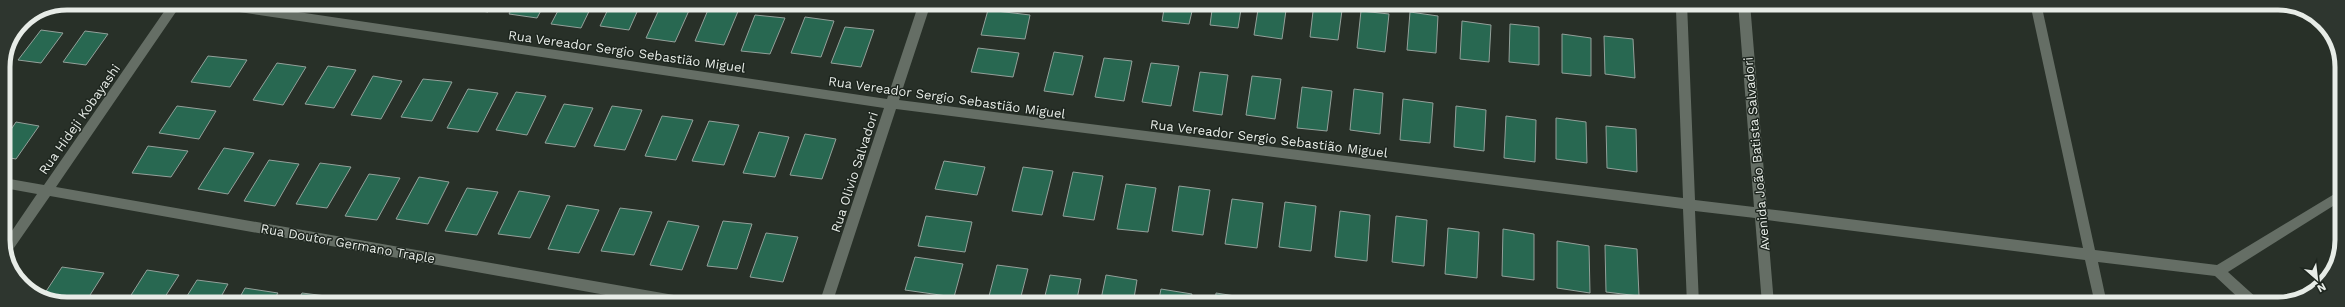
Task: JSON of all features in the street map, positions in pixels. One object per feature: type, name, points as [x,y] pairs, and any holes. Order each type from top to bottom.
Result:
[{"type":"street","name":"Rua Hideji Kobayashi","points":[[10,244],[171,10]]},
{"type":"street","name":"Rua Vereador Sergio Sebastião Miguel","points":[[253,10],[891,104],[2218,271]]},
{"type":"street","name":"Rua Olivio Salvadori","points":[[827,297],[923,10]]},
{"type":"street","points":[[1681,10],[1687,204],[1692,297]]},
{"type":"street","name":"Avenida João Batista Salvadori","points":[[1745,10],[1767,297]]},
{"type":"street","points":[[2036,10],[2099,297]]},
{"type":"street","name":"Rua Doutor Germano Traple","points":[[10,184],[651,297]]},
{"type":"street","points":[[2246,297],[2218,271],[2335,200]]},
{"type":"building","points":[[476,10],[489,10],[488,12]]},
{"type":"building","points":[[511,10],[541,10],[537,18],[509,14]]},
{"type":"building","points":[[558,10],[590,10],[581,28],[551,24]]},
{"type":"building","points":[[608,10],[638,10],[629,30],[600,26]]},
{"type":"building","points":[[659,10],[689,10],[675,42],[646,38]]},
{"type":"building","points":[[708,10],[739,10],[724,45],[695,41]]},
{"type":"building","points":[[988,10],[1030,15],[1025,39],[981,35]]},
{"type":"building","points":[[1164,10],[1192,10],[1189,24],[1162,21]]},
{"type":"building","points":[[1212,10],[1241,10],[1238,28],[1210,25]]},
{"type":"building","points":[[1258,10],[1286,10],[1282,39],[1254,35]]},
{"type":"building","points":[[1313,10],[1342,10],[1338,40],[1310,37]]},
{"type":"building","points":[[1361,11],[1389,14],[1385,52],[1357,48]]},
{"type":"building","points":[[1410,12],[1438,16],[1436,53],[1407,50]]},
{"type":"building","points":[[755,15],[785,18],[770,54],[741,51]]},
{"type":"building","points":[[805,17],[834,21],[821,57],[791,53]]},
{"type":"building","points":[[1462,21],[1491,25],[1489,62],[1460,59]]},
{"type":"building","points":[[1510,24],[1539,27],[1539,65],[1509,62]]},
{"type":"building","points":[[845,27],[874,30],[861,67],[831,63]]},
{"type":"building","points":[[41,30],[63,33],[41,63],[18,60]]},
{"type":"building","points":[[85,31],[108,34],[86,65],[63,62]]},
{"type":"building","points":[[1562,34],[1591,38],[1591,76],[1562,73]]},
{"type":"building","points":[[1604,36],[1633,39],[1635,78],[1605,74]]},
{"type":"building","points":[[978,48],[1019,53],[1013,77],[971,72]]},
{"type":"building","points":[[1054,52],[1083,56],[1073,95],[1044,91]]},
{"type":"building","points":[[208,56],[247,60],[230,87],[191,82]]},
{"type":"building","points":[[1104,58],[1132,61],[1124,101],[1095,97]]},
{"type":"building","points":[[277,63],[306,67],[283,105],[253,100]]},
{"type":"building","points":[[1151,63],[1179,66],[1171,106],[1142,102]]},
{"type":"building","points":[[328,66],[356,70],[334,108],[305,104]]},
{"type":"building","points":[[1200,72],[1228,75],[1222,115],[1193,111]]},
{"type":"building","points":[[373,76],[402,81],[381,119],[351,115]]},
{"type":"building","points":[[1252,76],[1281,79],[1275,119],[1246,115]]},
{"type":"building","points":[[423,79],[452,82],[432,121],[401,117]]},
{"type":"building","points":[[1302,87],[1332,91],[1327,131],[1297,128]]},
{"type":"building","points":[[468,89],[498,93],[478,132],[447,128]]},
{"type":"building","points":[[1354,89],[1383,93],[1380,134],[1350,130]]},
{"type":"building","points":[[516,92],[546,96],[527,135],[496,130]]},
{"type":"building","points":[[1403,99],[1433,103],[1430,143],[1400,140]]},
{"type":"building","points":[[564,104],[593,108],[575,147],[545,143]]},
{"type":"building","points":[[177,106],[216,111],[199,139],[159,133]]},
{"type":"building","points":[[612,106],[642,110],[625,150],[594,146]]},
{"type":"building","points":[[1456,106],[1486,110],[1484,151],[1454,147]]},
{"type":"building","points":[[662,116],[693,120],[676,160],[645,156]]},
{"type":"building","points":[[1506,116],[1536,120],[1535,162],[1504,158]]},
{"type":"building","points":[[1556,118],[1586,122],[1587,163],[1556,159]]},
{"type":"building","points":[[709,121],[739,125],[724,165],[692,161]]},
{"type":"building","points":[[16,122],[39,126],[16,159],[10,158],[10,131]]},
{"type":"building","points":[[1606,126],[1636,129],[1637,172],[1607,168]]},
{"type":"building","points":[[759,132],[789,137],[775,177],[743,173]]},
{"type":"building","points":[[805,134],[836,139],[822,179],[790,175]]},
{"type":"building","points":[[148,146],[188,151],[171,177],[132,173]]},
{"type":"building","points":[[224,148],[254,153],[228,194],[198,189]]},
{"type":"building","points":[[269,160],[299,164],[275,206],[244,201]]},
{"type":"building","points":[[944,161],[985,167],[977,195],[935,189]]},
{"type":"building","points":[[320,163],[351,167],[327,208],[296,204]]},
{"type":"building","points":[[1023,167],[1053,171],[1042,215],[1012,211]]},
{"type":"building","points":[[1073,172],[1103,176],[1094,220],[1063,216]]},
{"type":"building","points":[[369,174],[400,178],[377,220],[345,216]]},
{"type":"building","points":[[419,177],[449,182],[428,224],[396,219]]},
{"type":"building","points":[[1126,184],[1156,188],[1148,232],[1117,229]]},
{"type":"building","points":[[1179,186],[1210,190],[1203,235],[1172,231]]},
{"type":"building","points":[[467,188],[498,192],[477,235],[445,231]]},
{"type":"building","points":[[519,191],[550,196],[530,238],[498,234]]},
{"type":"building","points":[[1232,199],[1263,203],[1257,248],[1225,244]]},
{"type":"building","points":[[1285,202],[1316,206],[1311,251],[1279,247]]},
{"type":"building","points":[[567,205],[599,210],[579,253],[548,249]]},
{"type":"building","points":[[620,208],[652,212],[634,255],[601,251]]},
{"type":"building","points":[[1340,211],[1370,215],[1367,261],[1335,257]]},
{"type":"building","points":[[926,216],[972,222],[965,252],[918,246]]},
{"type":"building","points":[[1396,216],[1427,220],[1424,266],[1392,262]]},
{"type":"building","points":[[668,221],[699,226],[682,270],[650,265]]},
{"type":"building","points":[[723,221],[752,224],[737,269],[707,266]]},
{"type":"building","points":[[1448,228],[1479,232],[1477,278],[1445,274]]},
{"type":"building","points":[[1503,229],[1534,234],[1534,280],[1502,276]]},
{"type":"building","points":[[766,233],[798,237],[783,282],[750,277]]},
{"type":"building","points":[[1557,241],[1589,246],[1590,293],[1557,288]]},
{"type":"building","points":[[1605,245],[1637,249],[1639,296],[1606,292]]},
{"type":"building","points":[[915,257],[963,264],[954,297],[905,290]]},
{"type":"building","points":[[997,265],[1028,269],[1021,297],[989,297]]},
{"type":"building","points":[[62,267],[104,273],[89,297],[60,297],[45,292]]},
{"type":"building","points":[[147,270],[179,275],[165,297],[130,297]]},
{"type":"building","points":[[1050,275],[1081,279],[1077,297],[1045,297]]},
{"type":"building","points":[[1106,275],[1137,280],[1134,297],[1101,297]]},
{"type":"building","points":[[197,280],[228,284],[221,297],[186,297]]},
{"type":"building","points":[[245,288],[278,293],[275,297],[240,297]]},
{"type":"building","points":[[1161,289],[1192,294],[1191,297],[1159,297]]},
{"type":"building","points":[[302,293],[334,297],[300,297]]},
{"type":"building","points":[[1216,293],[1242,297],[1216,297]]}]
